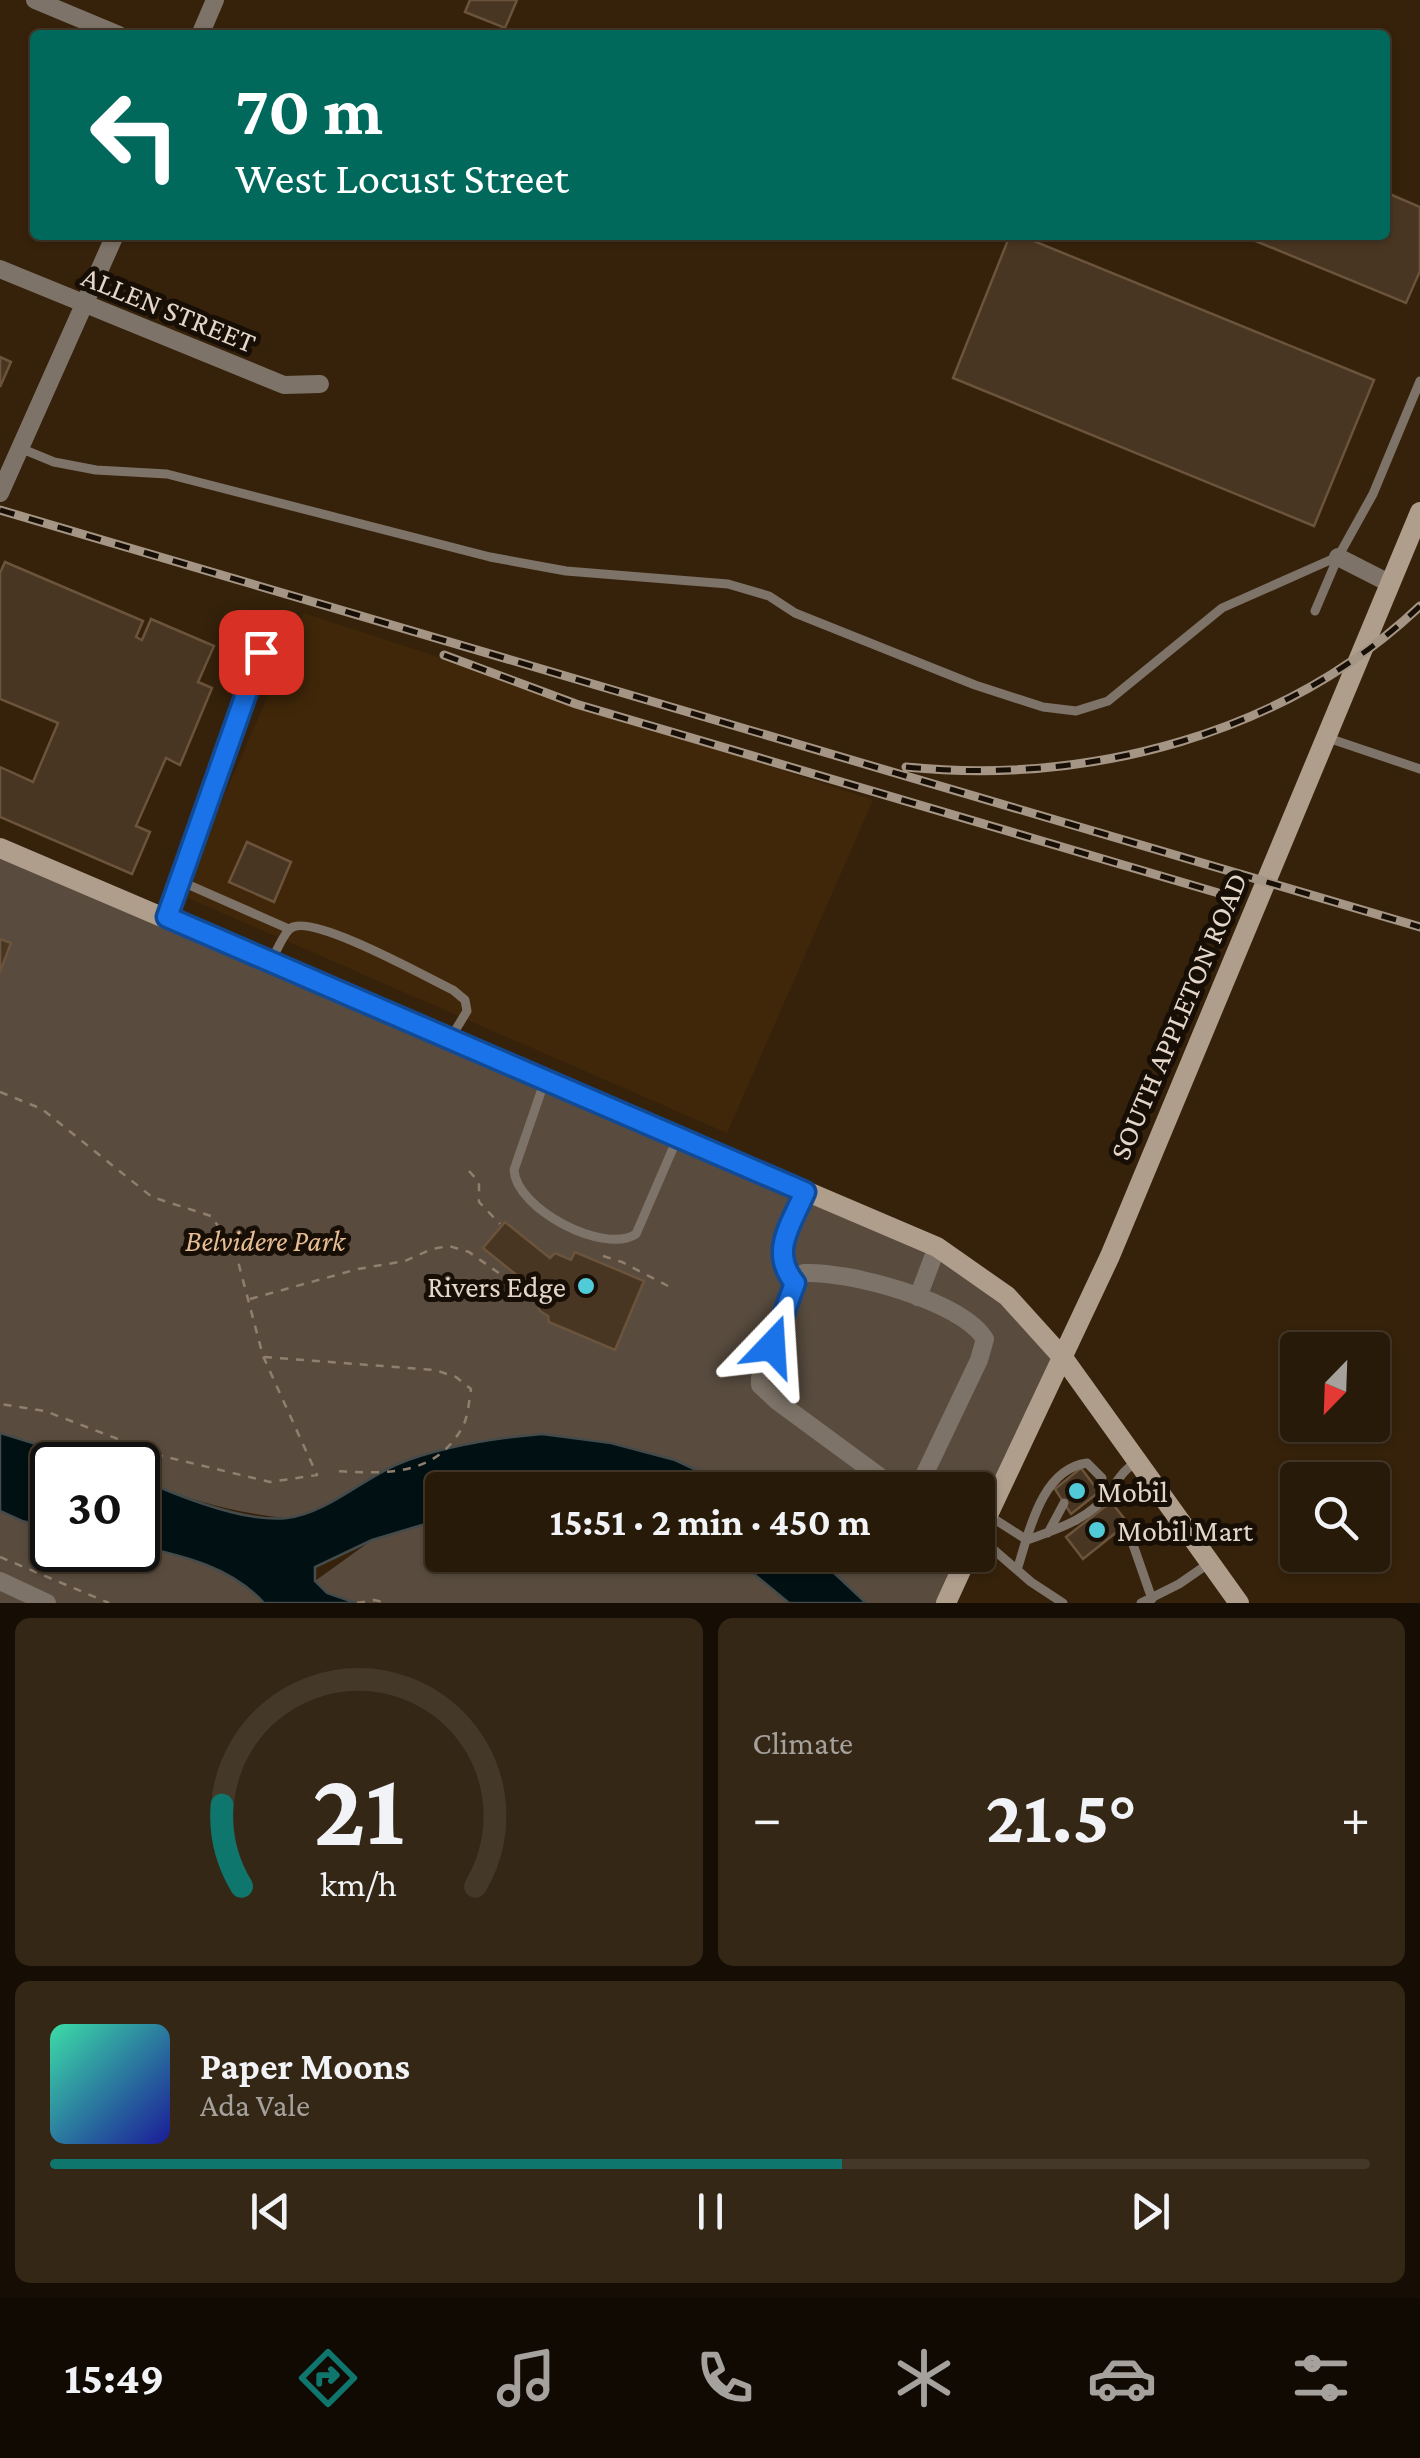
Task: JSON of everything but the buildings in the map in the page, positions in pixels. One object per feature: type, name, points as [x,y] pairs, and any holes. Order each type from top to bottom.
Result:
[{"type":"main road","name":"SOUTH APPLETON ROAD","points":[[995,1500],[1064,1359],[1132,1202],[1420,512]]},
{"type":"main road","points":[[0,848],[936,1247],[1007,1296],[1064,1359],[1239,1603]]},
{"type":"main road","points":[[946,1603],[960,1572]]},
{"type":"street","points":[[35,0],[108,30]]},
{"type":"street","points":[[202,30],[215,0]]},
{"type":"street","points":[[0,492],[113,240]]},
{"type":"street","name":"ALLEN STREET","points":[[0,269],[284,385],[320,384]]},
{"type":"street","points":[[1338,557],[1389,582]]},
{"type":"street","points":[[167,917],[261,652]]},
{"type":"street","points":[[795,1283],[786,1272],[781,1250],[805,1192]]},
{"type":"street","points":[[918,1297],[936,1247]]},
{"type":"street","points":[[873,1472],[777,1402],[760,1385],[795,1283],[804,1273],[822,1272],[893,1287],[974,1326],[985,1339],[979,1360],[926,1472]]},
{"type":"street","points":[[0,1582],[47,1603]]},
{"type":"lane","points":[[1315,611],[1338,557],[1373,494],[1420,381]]},
{"type":"lane","points":[[20,448],[54,462],[182,478],[490,558],[566,571],[728,584],[769,596],[796,612],[975,686],[1044,707],[1076,711],[1108,702],[1222,608],[1338,557]]},
{"type":"lane","points":[[1326,737],[1420,769]]},
{"type":"lane","points":[[180,881],[290,928]]},
{"type":"lane","points":[[271,962],[290,928],[297,925],[324,929],[453,990],[465,1000],[466,1012],[450,1039]]},
{"type":"lane","points":[[545,1080],[514,1170],[515,1180],[554,1219],[595,1237],[610,1242],[636,1234],[678,1137]]},
{"type":"lane","points":[[1027,1540],[1074,1524],[1110,1492],[1117,1477],[1136,1461]]},
{"type":"lane","points":[[1017,1570],[1048,1488],[1074,1465],[1087,1463],[1096,1480],[1117,1477]]},
{"type":"lane","points":[[1048,1532],[1064,1503]]},
{"type":"lane","points":[[995,1519],[1027,1540]]},
{"type":"lane","points":[[1129,1532],[1147,1601],[1210,1562]]},
{"type":"lane","points":[[995,1551],[1063,1603]]},
{"type":"path","points":[[0,1092],[42,1109],[152,1197],[211,1216],[236,1250],[263,1356],[317,1475],[270,1482],[162,1456],[45,1412],[0,1404]]},
{"type":"path","points":[[469,1171],[479,1182],[479,1202],[500,1224]]},
{"type":"path","points":[[248,1300],[358,1269],[406,1261],[432,1248],[449,1246],[470,1252],[527,1293]]},
{"type":"path","points":[[603,1256],[668,1286]]},
{"type":"path","points":[[263,1356],[434,1370],[456,1377],[471,1389],[462,1428],[439,1454],[402,1473],[333,1471]]},
{"type":"path","points":[[0,1556],[109,1603]]},
{"type":"path","points":[[358,1603],[388,1603]]},
{"type":"shaded area","points":[[304,613],[873,800],[727,1133],[181,895]]},
{"type":"shaded area","points":[[0,1433],[30,1442],[30,1523],[0,1511]]},
{"type":"shaded area","points":[[542,1434],[611,1443],[675,1460],[701,1472],[425,1472],[425,1524],[372,1540],[315,1567],[315,1581],[327,1593],[356,1603],[264,1603],[222,1572],[160,1552],[160,1487],[231,1512],[287,1518],[316,1510],[398,1464],[433,1452]]},
{"type":"shaded area","points":[[752,1572],[833,1572],[866,1603],[789,1603]]},
{"type":"green space","name":"Belvidere Park","points":[[0,848],[937,1247],[1064,1359],[995,1500],[995,1472],[701,1472],[675,1460],[611,1443],[485,1472],[425,1472],[425,1486],[286,1518],[229,1509],[160,1487],[160,1442],[30,1442],[0,1433]]},
{"type":"green space","points":[[0,1511],[30,1523],[30,1572],[160,1572],[160,1551],[222,1572],[264,1603],[0,1603]]},
{"type":"green space","points":[[425,1524],[425,1572],[752,1572],[789,1603],[356,1603],[327,1593],[315,1581],[372,1540]]},
{"type":"green space","points":[[833,1572],[960,1572],[944,1603],[866,1603]]},
{"type":"railway","points":[[0,510],[1420,927]]},
{"type":"railway","points":[[906,767],[975,771],[1044,768],[1113,758],[1181,742],[1246,718],[1308,688],[1366,651],[1420,606]]},
{"type":"railway","points":[[444,655],[576,704],[1232,897]]},
{"type":"place","name":"Rivers Edge","points":[[586,1286]]},
{"type":"place","name":"Mobil","points":[[1077,1491]]},
{"type":"place","name":"Mobil Mart","points":[[1097,1530]]},
{"type":"route","points":[[261,652],[167,917],[805,1192],[781,1250],[786,1272],[795,1283],[772,1346]]}]
